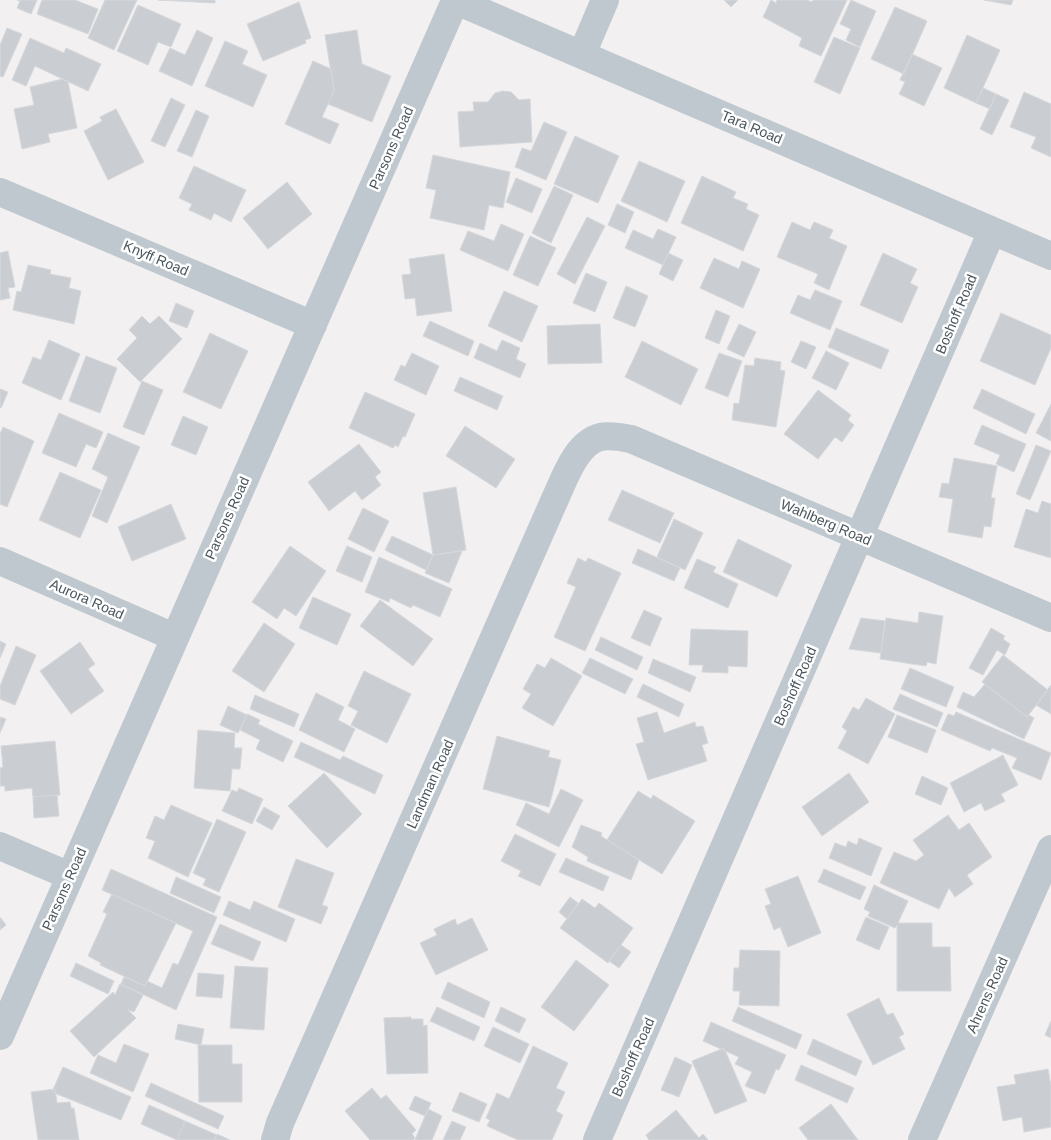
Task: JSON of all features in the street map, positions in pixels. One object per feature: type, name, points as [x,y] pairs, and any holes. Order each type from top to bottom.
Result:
[{"type":"street","name":"Tara Road","points":[[454,0],[1051,256]]},
{"type":"street","name":"Parsons Road","points":[[0,1036],[454,0]]},
{"type":"street","points":[[582,54],[606,0]]},
{"type":"street","name":"Knyff Road","points":[[0,192],[313,325]]},
{"type":"street","name":"Boshoff Road","points":[[597,1140],[992,231]]},
{"type":"street","name":"Wahlberg Road","points":[[598,438],[614,436],[631,439],[1051,618]]},
{"type":"street","name":"Landman Road","points":[[275,1140],[288,1105],[562,485],[577,456],[586,446],[598,438]]},
{"type":"street","name":"Aurora Road","points":[[0,561],[174,637]]},
{"type":"street","points":[[0,846],[70,876]]},
{"type":"street","name":"Ahrens Road","points":[[922,1140],[1051,849]]},
{"type":"building","points":[[17,0],[37,0],[31,14],[17,8],[20,1]]},
{"type":"building","points":[[42,0],[75,0],[98,9],[88,34],[37,14]]},
{"type":"building","points":[[105,0],[137,0],[114,50],[88,38]]},
{"type":"building","points":[[158,0],[215,0],[215,3]]},
{"type":"building","points":[[724,0],[738,0],[731,7]]},
{"type":"building","points":[[771,0],[776,3],[777,0],[807,0],[812,2],[813,0],[847,0],[821,56],[799,46],[802,38],[763,17]]},
{"type":"building","points":[[851,0],[876,11],[860,47],[846,40],[851,29],[840,24]]},
{"type":"building","points":[[984,0],[1013,0],[1011,5]]},
{"type":"building","points":[[299,2],[311,38],[305,40],[306,43],[263,61],[247,24]]},
{"type":"building","points":[[138,5],[181,24],[171,47],[158,42],[148,65],[117,51]]},
{"type":"building","points":[[895,7],[927,21],[904,74],[871,59]]},
{"type":"building","points":[[7,28],[22,34],[3,77],[0,76],[0,45]]},
{"type":"building","points":[[197,30],[213,38],[192,86],[159,71],[170,48],[185,55]]},
{"type":"building","points":[[357,30],[362,64],[391,76],[372,122],[328,104],[334,91],[325,35]]},
{"type":"building","points":[[967,35],[1000,50],[976,103],[944,88]]},
{"type":"building","points":[[834,37],[860,48],[840,94],[814,82]]},
{"type":"building","points":[[30,38],[64,53],[66,48],[101,64],[88,91],[35,66],[26,86],[12,80]]},
{"type":"building","points":[[225,41],[248,51],[242,64],[267,75],[253,107],[205,86]]},
{"type":"building","points":[[912,54],[942,68],[924,106],[899,94],[905,82],[900,80]]},
{"type":"building","points":[[313,61],[331,69],[334,91],[322,117],[339,124],[330,144],[285,124]]},
{"type":"building","points":[[62,79],[68,82],[77,128],[48,134],[50,142],[22,149],[14,109],[34,105],[30,87]]},
{"type":"building","points":[[983,88],[996,94],[990,109],[976,103]]},
{"type":"building","points":[[511,92],[519,100],[530,99],[532,142],[460,147],[458,112],[474,111],[473,102],[488,102],[495,93]]},
{"type":"building","points":[[1024,92],[1051,104],[1051,157],[1031,148],[1036,137],[1010,127]]},
{"type":"building","points":[[996,94],[1009,100],[992,135],[980,129]]},
{"type":"building","points":[[171,98],[185,105],[165,147],[151,141]]},
{"type":"building","points":[[116,109],[144,162],[108,180],[84,131],[102,121],[100,117]]},
{"type":"building","points":[[196,110],[209,116],[192,157],[177,151]]},
{"type":"building","points":[[544,122],[567,132],[546,180],[515,167],[522,148],[531,151]]},
{"type":"building","points":[[575,136],[619,156],[598,203],[554,184]]},
{"type":"building","points":[[433,155],[510,172],[503,208],[489,205],[484,230],[430,218],[436,190],[426,188]]},
{"type":"building","points":[[639,161],[685,181],[667,222],[621,201]]},
{"type":"building","points":[[194,166],[246,190],[231,222],[214,213],[211,220],[189,210],[192,204],[179,198]]},
{"type":"building","points":[[702,176],[736,192],[733,198],[748,204],[746,209],[759,215],[743,251],[681,223]]},
{"type":"building","points":[[516,178],[542,189],[532,213],[506,202]]},
{"type":"building","points":[[287,182],[312,214],[268,249],[243,218]]},
{"type":"building","points":[[554,186],[573,195],[551,243],[532,233]]},
{"type":"building","points":[[617,204],[634,212],[625,233],[608,225]]},
{"type":"building","points":[[587,217],[605,226],[575,284],[557,274]]},
{"type":"building","points":[[792,222],[810,230],[814,222],[833,230],[829,238],[847,246],[829,290],[814,283],[818,274],[777,257]]},
{"type":"building","points":[[501,224],[524,234],[508,271],[460,250],[468,231],[494,241]]},
{"type":"building","points":[[658,229],[676,237],[663,265],[625,248],[633,230],[653,239]]},
{"type":"building","points":[[530,236],[556,248],[538,286],[513,275]]},
{"type":"building","points":[[8,251],[15,287],[8,288],[10,298],[0,300],[0,253]]},
{"type":"building","points":[[668,253],[683,260],[673,281],[659,274]]},
{"type":"building","points":[[883,253],[917,269],[910,283],[918,287],[902,323],[860,305]]},
{"type":"building","points":[[444,254],[452,311],[417,316],[415,298],[405,299],[402,275],[411,274],[409,259]]},
{"type":"building","points":[[714,258],[739,269],[742,261],[760,269],[743,308],[700,288]]},
{"type":"building","points":[[28,265],[51,270],[50,274],[71,278],[69,288],[81,291],[74,324],[13,310],[17,291],[21,292]]},
{"type":"building","points":[[586,273],[607,282],[595,312],[573,303]]},
{"type":"building","points":[[626,286],[648,296],[635,327],[613,318]]},
{"type":"building","points":[[815,290],[842,301],[830,330],[790,313],[798,295],[810,300]]},
{"type":"building","points":[[504,291],[538,306],[522,342],[488,326]]},
{"type":"building","points":[[176,303],[194,311],[187,328],[169,321]]},
{"type":"building","points":[[716,310],[730,316],[719,344],[705,338]]},
{"type":"building","points":[[1001,313],[1051,335],[1051,348],[1035,385],[980,361]]},
{"type":"building","points":[[142,316],[150,324],[159,316],[182,339],[140,382],[117,359],[137,338],[129,330]]},
{"type":"building","points":[[430,321],[474,341],[468,356],[423,336]]},
{"type":"building","points":[[600,324],[602,363],[548,364],[547,326]]},
{"type":"building","points":[[739,324],[756,332],[744,357],[727,349]]},
{"type":"building","points":[[836,328],[889,350],[881,369],[828,347]]},
{"type":"building","points":[[210,333],[248,351],[221,409],[183,392]]},
{"type":"building","points":[[49,340],[80,354],[61,400],[22,383],[33,357],[41,360]]},
{"type":"building","points":[[502,340],[520,348],[516,359],[526,364],[520,378],[474,358],[480,343],[497,351]]},
{"type":"building","points":[[642,341],[698,369],[681,405],[625,377]]},
{"type":"building","points":[[801,341],[816,347],[806,369],[791,362]]},
{"type":"building","points":[[826,351],[849,363],[836,390],[812,378]]},
{"type":"building","points":[[412,353],[439,366],[426,395],[394,380],[401,365],[405,367]]},
{"type":"building","points":[[719,353],[742,361],[728,397],[705,388]]},
{"type":"building","points":[[86,356],[117,368],[100,413],[69,401]]},
{"type":"building","points":[[755,358],[781,362],[780,370],[785,371],[776,427],[732,420],[734,403],[739,404],[745,365],[754,366]]},
{"type":"building","points":[[460,377],[503,396],[497,410],[454,391]]},
{"type":"building","points":[[142,381],[163,390],[144,435],[123,427]]},
{"type":"building","points":[[0,389],[8,392],[1,408],[0,407]]},
{"type":"building","points":[[982,389],[1035,414],[1026,434],[973,408]]},
{"type":"building","points":[[818,390],[851,415],[848,420],[854,425],[842,442],[835,437],[818,459],[784,434]]},
{"type":"building","points":[[365,392],[415,414],[405,437],[403,436],[398,447],[395,445],[393,448],[349,428]]},
{"type":"building","points":[[1051,404],[1051,441],[1036,433]]},
{"type":"building","points":[[59,413],[103,432],[96,448],[86,444],[76,467],[42,453]]},
{"type":"building","points":[[183,416],[208,427],[196,455],[171,445]]},
{"type":"building","points":[[982,425],[1026,444],[1014,472],[996,464],[1000,455],[974,444]]},
{"type":"building","points":[[465,426],[515,459],[496,488],[446,456]]},
{"type":"building","points":[[3,427],[34,441],[7,507],[0,504],[0,434]]},
{"type":"building","points":[[108,433],[140,447],[107,523],[92,516],[108,477],[92,469]]},
{"type":"building","points":[[359,444],[381,472],[375,477],[381,485],[362,500],[355,491],[329,511],[308,482]]},
{"type":"building","points":[[1036,445],[1051,451],[1030,500],[1016,494]]},
{"type":"building","points":[[954,458],[997,466],[991,498],[995,498],[991,527],[984,526],[982,538],[948,532],[953,499],[939,497],[942,483],[949,484]]},
{"type":"building","points":[[60,472],[101,490],[80,538],[39,520]]},
{"type":"building","points":[[456,487],[466,550],[433,555],[423,493]]},
{"type":"building","points":[[622,490],[674,513],[660,543],[608,520]]},
{"type":"building","points":[[1042,501],[1051,504],[1051,558],[1014,547],[1026,509],[1038,513]]},
{"type":"building","points":[[171,504],[186,539],[132,561],[118,527]]},
{"type":"building","points":[[363,508],[389,521],[374,552],[348,539]]},
{"type":"building","points":[[674,519],[703,533],[685,570],[657,557]]},
{"type":"building","points":[[392,536],[433,555],[426,570],[385,550]]},
{"type":"building","points":[[738,539],[792,565],[777,597],[723,572]]},
{"type":"building","points":[[290,546],[326,571],[296,616],[284,608],[277,619],[252,602]]},
{"type":"building","points":[[347,546],[372,557],[362,582],[336,571]]},
{"type":"building","points":[[638,549],[680,568],[674,581],[632,563]]},
{"type":"building","points":[[462,551],[449,583],[425,573],[433,555]]},
{"type":"building","points":[[379,557],[452,589],[440,617],[413,605],[411,608],[390,598],[389,602],[365,592]]},
{"type":"building","points":[[578,558],[586,562],[588,558],[621,573],[585,651],[554,637],[576,587],[567,583]]},
{"type":"building","points":[[697,559],[716,567],[713,572],[738,584],[728,608],[684,588]]},
{"type":"building","points":[[313,597],[351,614],[337,645],[299,628]]},
{"type":"building","points":[[380,600],[433,639],[413,666],[360,626]]},
{"type":"building","points":[[644,610],[662,618],[650,646],[631,638]]},
{"type":"building","points":[[919,612],[943,616],[936,664],[927,662],[926,666],[880,659],[886,618],[918,623]]},
{"type":"building","points":[[861,618],[885,621],[881,653],[849,649]]},
{"type":"building","points":[[264,623],[295,644],[264,692],[232,671]]},
{"type":"building","points":[[991,628],[1005,636],[1003,639],[1010,644],[1005,655],[997,650],[983,675],[969,668]]},
{"type":"building","points":[[691,629],[748,631],[747,667],[728,666],[728,673],[702,672],[703,665],[689,665]]},
{"type":"building","points":[[601,637],[643,657],[637,670],[595,650]]},
{"type":"building","points":[[0,641],[6,644],[0,658]]},
{"type":"building","points":[[80,642],[95,664],[88,669],[104,691],[71,714],[40,671]]},
{"type":"building","points":[[16,646],[36,655],[15,705],[0,699],[0,686]]},
{"type":"building","points":[[1003,655],[1048,690],[1027,717],[982,682]]},
{"type":"building","points":[[551,658],[582,676],[553,726],[522,708],[531,694],[523,689],[537,664],[545,668]]},
{"type":"building","points":[[590,658],[633,679],[625,694],[582,673]]},
{"type":"building","points":[[653,659],[696,677],[690,692],[648,673]]},
{"type":"building","points":[[910,668],[954,687],[946,707],[901,689]]},
{"type":"building","points":[[364,671],[411,694],[387,743],[351,725],[358,711],[348,706]]},
{"type":"building","points":[[643,684],[684,704],[679,717],[637,697]]},
{"type":"building","points":[[985,684],[1027,717],[1029,715],[1034,718],[1024,739],[957,707],[963,692],[974,697]]},
{"type":"building","points":[[1051,685],[1051,714],[1036,705]]},
{"type":"building","points":[[316,693],[344,707],[338,720],[355,729],[344,752],[299,730]]},
{"type":"building","points":[[900,694],[943,713],[937,727],[893,709]]},
{"type":"building","points":[[255,695],[299,714],[294,727],[250,709]]},
{"type":"building","points":[[866,698],[895,714],[868,764],[838,748],[847,731],[842,727],[853,707],[859,710]]},
{"type":"building","points":[[228,706],[247,715],[238,733],[220,725]]},
{"type":"building","points":[[657,712],[664,733],[695,722],[696,727],[703,726],[708,743],[702,745],[707,761],[648,780],[636,744],[644,742],[637,718]]},
{"type":"building","points":[[956,712],[1051,753],[1041,780],[1012,768],[1017,758],[992,748],[990,751],[941,730],[948,714],[954,716]]},
{"type":"building","points":[[247,714],[260,720],[258,724],[293,741],[283,762],[256,749],[260,740],[240,730]]},
{"type":"building","points":[[897,715],[936,730],[927,753],[888,737]]},
{"type":"building","points":[[0,717],[6,719],[0,733]]},
{"type":"building","points":[[198,730],[235,733],[234,748],[242,748],[240,769],[232,769],[230,791],[194,788]]},
{"type":"building","points":[[497,736],[550,751],[548,757],[561,760],[549,807],[483,789]]},
{"type":"building","points":[[55,741],[60,795],[33,797],[32,788],[5,791],[5,786],[0,786],[0,768],[3,767],[1,746]]},
{"type":"building","points":[[301,742],[340,760],[343,756],[383,775],[375,794],[294,757]]},
{"type":"building","points":[[1003,755],[1018,785],[1001,794],[1005,801],[985,811],[981,803],[964,812],[950,783]]},
{"type":"building","points":[[324,773],[362,814],[327,848],[288,806]]},
{"type":"building","points":[[849,773],[869,802],[822,836],[802,807]]},
{"type":"building","points":[[922,776],[948,788],[941,805],[915,794]]},
{"type":"building","points":[[239,788],[263,799],[252,824],[222,811],[232,790],[237,792]]},
{"type":"building","points":[[561,789],[583,800],[559,847],[516,825],[526,803],[549,814]]},
{"type":"building","points":[[638,791],[651,799],[653,795],[695,821],[662,874],[607,840]]},
{"type":"building","points":[[57,795],[59,816],[34,818],[33,797]]},
{"type":"building","points":[[171,805],[212,823],[188,877],[148,858],[155,841],[146,838],[155,816],[164,820]]},
{"type":"building","points":[[264,807],[280,816],[272,830],[256,821]]},
{"type":"building","points":[[948,815],[959,830],[969,823],[992,857],[967,875],[973,884],[955,897],[949,888],[939,909],[880,883],[894,852],[916,861],[924,855],[913,840]]},
{"type":"building","points":[[217,819],[246,832],[219,892],[203,885],[206,879],[193,873]]},
{"type":"building","points":[[581,825],[602,833],[601,836],[639,860],[631,880],[587,861],[588,857],[572,847]]},
{"type":"building","points":[[515,834],[556,854],[540,886],[518,876],[521,871],[501,861]]},
{"type":"building","points":[[859,838],[882,848],[871,876],[829,858],[835,843],[846,847],[848,841],[857,845]]},
{"type":"building","points":[[566,858],[609,877],[603,891],[559,872]]},
{"type":"building","points":[[296,859],[334,873],[322,905],[328,907],[321,924],[278,907]]},
{"type":"building","points":[[111,869],[217,917],[176,1010],[121,984],[124,977],[145,986],[147,981],[162,988],[173,963],[178,965],[193,931],[102,890]]},
{"type":"building","points":[[824,869],[866,887],[860,900],[818,882]]},
{"type":"building","points":[[798,876],[821,933],[788,947],[780,927],[774,930],[765,906],[771,904],[765,889]]},
{"type":"building","points":[[176,877],[221,897],[214,913],[170,893]]},
{"type":"building","points":[[874,885],[908,901],[898,923],[932,923],[932,947],[950,947],[951,991],[897,991],[897,925],[895,928],[868,916],[870,912],[864,909]]},
{"type":"building","points":[[112,894],[176,923],[145,986],[100,965],[101,963],[88,956],[107,914],[103,912]]},
{"type":"building","points":[[570,897],[578,903],[567,919],[559,912]]},
{"type":"building","points":[[582,899],[595,908],[599,903],[633,928],[608,963],[560,928]]},
{"type":"building","points":[[229,901],[250,910],[254,901],[295,919],[286,942],[223,915]]},
{"type":"building","points":[[0,917],[6,925],[0,930]]},
{"type":"building","points":[[866,917],[889,927],[879,950],[856,940]]},
{"type":"building","points":[[472,918],[488,950],[436,975],[420,943],[437,935],[434,929],[455,919],[457,925]]},
{"type":"building","points":[[220,924],[261,942],[253,961],[211,944]]},
{"type":"building","points":[[621,945],[631,952],[619,968],[609,961]]},
{"type":"building","points":[[740,950],[780,951],[779,1006],[739,1005],[740,991],[733,991],[734,968],[739,968]]},
{"type":"building","points":[[576,960],[609,985],[574,1031],[541,1007]]},
{"type":"building","points":[[76,963],[114,981],[108,994],[70,976]]},
{"type":"building","points":[[235,966],[268,968],[264,1030],[230,1028]]},
{"type":"building","points":[[198,973],[224,975],[222,998],[196,996]]},
{"type":"building","points":[[448,982],[490,1002],[484,1018],[441,998]]},
{"type":"building","points":[[120,984],[143,995],[134,1012],[128,1010],[136,1018],[94,1057],[70,1031],[113,992],[115,995]]},
{"type":"building","points":[[879,998],[887,1015],[893,1013],[904,1034],[899,1037],[905,1049],[873,1065],[847,1014]]},
{"type":"building","points":[[437,1007],[480,1027],[474,1041],[430,1021]]},
{"type":"building","points":[[501,1007],[526,1019],[519,1033],[495,1021]]},
{"type":"building","points":[[738,1007],[802,1035],[796,1049],[732,1021]]},
{"type":"building","points":[[411,1017],[411,1019],[423,1019],[423,1026],[427,1025],[428,1073],[387,1074],[384,1018]]},
{"type":"building","points":[[1051,1021],[1051,1038],[1045,1035]]},
{"type":"building","points":[[711,1022],[786,1055],[779,1070],[776,1069],[765,1094],[745,1086],[752,1072],[735,1064],[739,1057],[703,1041]]},
{"type":"building","points":[[178,1024],[204,1029],[201,1045],[175,1039]]},
{"type":"building","points":[[493,1027],[529,1044],[520,1063],[484,1046]]},
{"type":"building","points":[[813,1039],[862,1061],[856,1076],[807,1054]]},
{"type":"building","points":[[124,1044],[149,1054],[133,1092],[90,1073],[98,1055],[116,1063]]},
{"type":"building","points":[[198,1045],[232,1045],[232,1064],[242,1064],[242,1102],[199,1102]]},
{"type":"building","points":[[533,1046],[568,1063],[556,1088],[565,1092],[556,1111],[563,1115],[552,1140],[518,1140],[487,1126],[490,1120],[486,1118],[497,1093],[509,1099]]},
{"type":"building","points":[[724,1048],[747,1101],[715,1114],[692,1061]]},
{"type":"building","points":[[675,1057],[692,1065],[679,1097],[661,1090]]},
{"type":"building","points":[[801,1065],[854,1088],[847,1103],[795,1080]]},
{"type":"building","points":[[63,1067],[131,1097],[121,1120],[52,1092]]},
{"type":"building","points":[[1048,1069],[1051,1086],[1051,1127],[1024,1132],[1022,1117],[1003,1121],[997,1087],[1016,1084],[1014,1075]]},
{"type":"building","points":[[151,1083],[224,1116],[218,1129],[145,1096]]},
{"type":"building","points":[[372,1088],[381,1099],[386,1095],[416,1130],[412,1134],[415,1138],[413,1140],[370,1140],[345,1111]]},
{"type":"building","points":[[55,1089],[57,1103],[70,1102],[71,1108],[74,1108],[79,1140],[38,1140],[31,1092]]},
{"type":"building","points":[[460,1092],[487,1104],[479,1122],[452,1111]]},
{"type":"building","points":[[415,1096],[431,1103],[425,1116],[409,1109]]},
{"type":"building","points":[[831,1104],[858,1140],[808,1140],[799,1128]]},
{"type":"building","points":[[149,1105],[185,1121],[177,1140],[141,1124]]},
{"type":"building","points":[[428,1109],[442,1116],[432,1140],[415,1140]]},
{"type":"building","points":[[676,1110],[699,1138],[703,1134],[708,1140],[649,1140],[646,1135]]},
{"type":"building","points":[[185,1121],[217,1135],[214,1140],[177,1140]]},
{"type":"building","points":[[452,1121],[466,1127],[460,1140],[443,1140]]},
{"type":"building","points":[[217,1134],[230,1140],[214,1140]]}]
